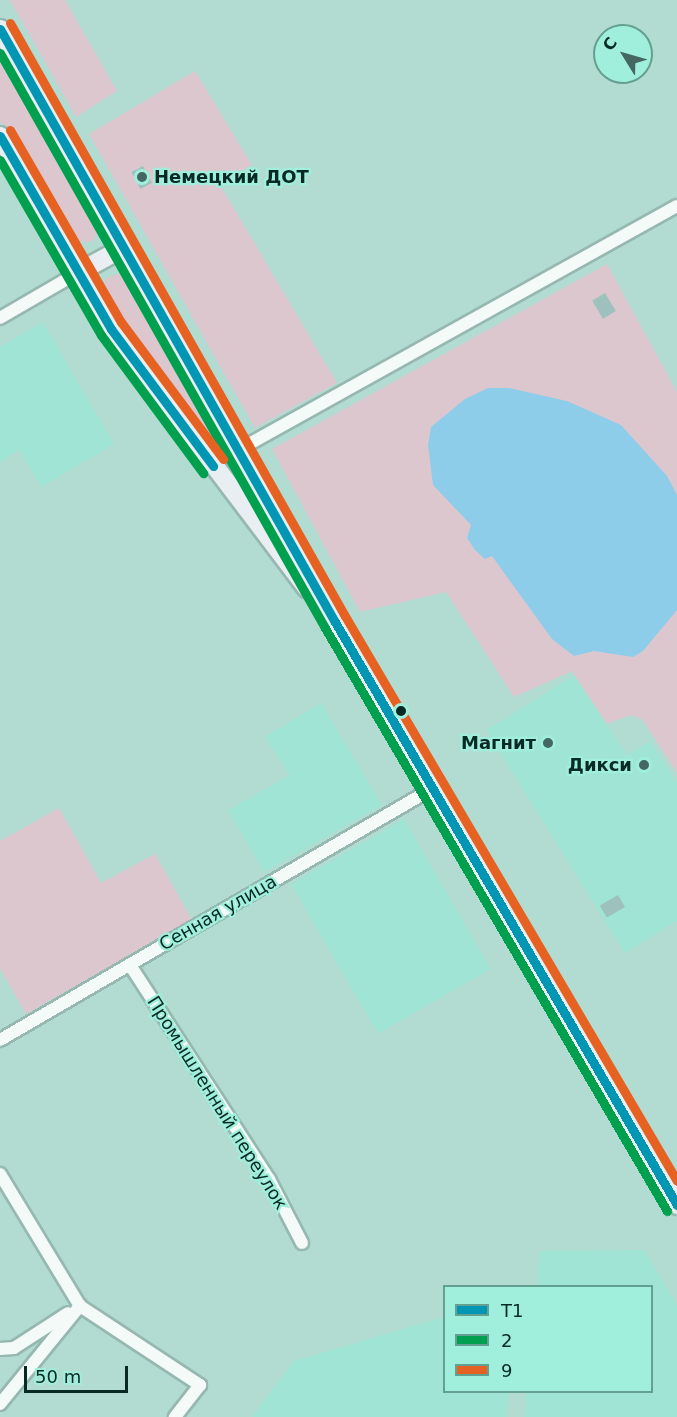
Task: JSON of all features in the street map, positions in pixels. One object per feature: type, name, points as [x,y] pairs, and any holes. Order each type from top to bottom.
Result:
[{"type":"main road","points":[[0,29],[336,622],[435,787],[677,1205]]},
{"type":"main road","points":[[0,136],[111,329],[281,557],[336,622]]},
{"type":"main road","points":[[79,272],[125,247]]},
{"type":"street","points":[[240,449],[677,206]]},
{"type":"street","points":[[0,318],[79,272]]},
{"type":"street","name":"Сенная улица","points":[[0,1040],[435,787]]},
{"type":"street","name":"Промышленный переулок","points":[[129,965],[269,1179],[302,1243]]},
{"type":"street","points":[[0,1174],[80,1306],[200,1385],[175,1417]]},
{"type":"street","points":[[0,1349],[14,1348],[80,1306]]},
{"type":"street","points":[[0,1404],[80,1306]]},
{"type":"shaded area","points":[[10,0],[65,0],[117,91],[76,117]]},
{"type":"shaded area","points":[[0,42],[103,220],[92,242],[68,241],[0,121]]},
{"type":"shaded area","points":[[195,71],[252,165],[219,183],[337,383],[255,428],[89,134]]},
{"type":"shaded area","points":[[607,264],[677,392],[677,773],[642,719],[630,715],[607,724],[572,671],[514,697],[446,592],[360,612],[272,449]]},
{"type":"shaded area","points":[[127,271],[279,535],[127,334],[103,294],[106,278]]},
{"type":"shaded area","points":[[43,322],[114,444],[41,487],[20,450],[0,462],[0,347]]},
{"type":"shaded area","points":[[574,676],[627,755],[650,741],[677,783],[677,921],[625,953],[486,730]]},
{"type":"shaded area","points":[[321,703],[382,805],[264,872],[228,810],[290,775],[265,737]]},
{"type":"shaded area","points":[[59,808],[101,883],[155,854],[192,920],[26,1014],[0,968],[0,841]]},
{"type":"shaded area","points":[[404,819],[490,969],[378,1034],[291,884]]},
{"type":"shaded area","points":[[644,1250],[677,1305],[677,1417],[524,1417],[527,1393],[653,1393],[653,1285],[537,1285],[540,1251]]},
{"type":"shaded area","points":[[443,1317],[443,1393],[509,1393],[506,1417],[252,1417],[294,1361]]},
{"type":"water","points":[[488,388],[509,388],[567,401],[621,425],[667,476],[677,495],[677,610],[643,651],[633,657],[594,651],[574,656],[552,639],[492,556],[485,559],[475,550],[467,538],[471,525],[433,485],[428,445],[431,427],[465,399]]},
{"type":"building","name":"Немецкий ДОТ","points":[[143,166],[152,183],[140,189],[132,172]]},
{"type":"building","points":[[605,293],[616,311],[603,319],[592,301]]},
{"type":"building","points":[[618,895],[625,907],[607,918],[600,906]]},
{"type":"transit line","name":"9","points":[[10,23],[345,616],[677,1181]]},
{"type":"transit line","name":"Т1","points":[[0,29],[335,622],[677,1205]]},
{"type":"transit line","name":"2","points":[[0,53],[325,628],[667,1211]]},
{"type":"transit line","name":"9","points":[[10,130],[121,322],[223,459]]},
{"type":"transit line","name":"Т1","points":[[0,136],[111,329],[213,466]]},
{"type":"transit line","name":"2","points":[[0,160],[101,335],[203,473]]},
{"type":"place","name":"Немецкий ДОТ","points":[[142,177]]},
{"type":"place","name":"Магнит","points":[[548,743]]},
{"type":"place","name":"Дикси","points":[[644,765]]}]
